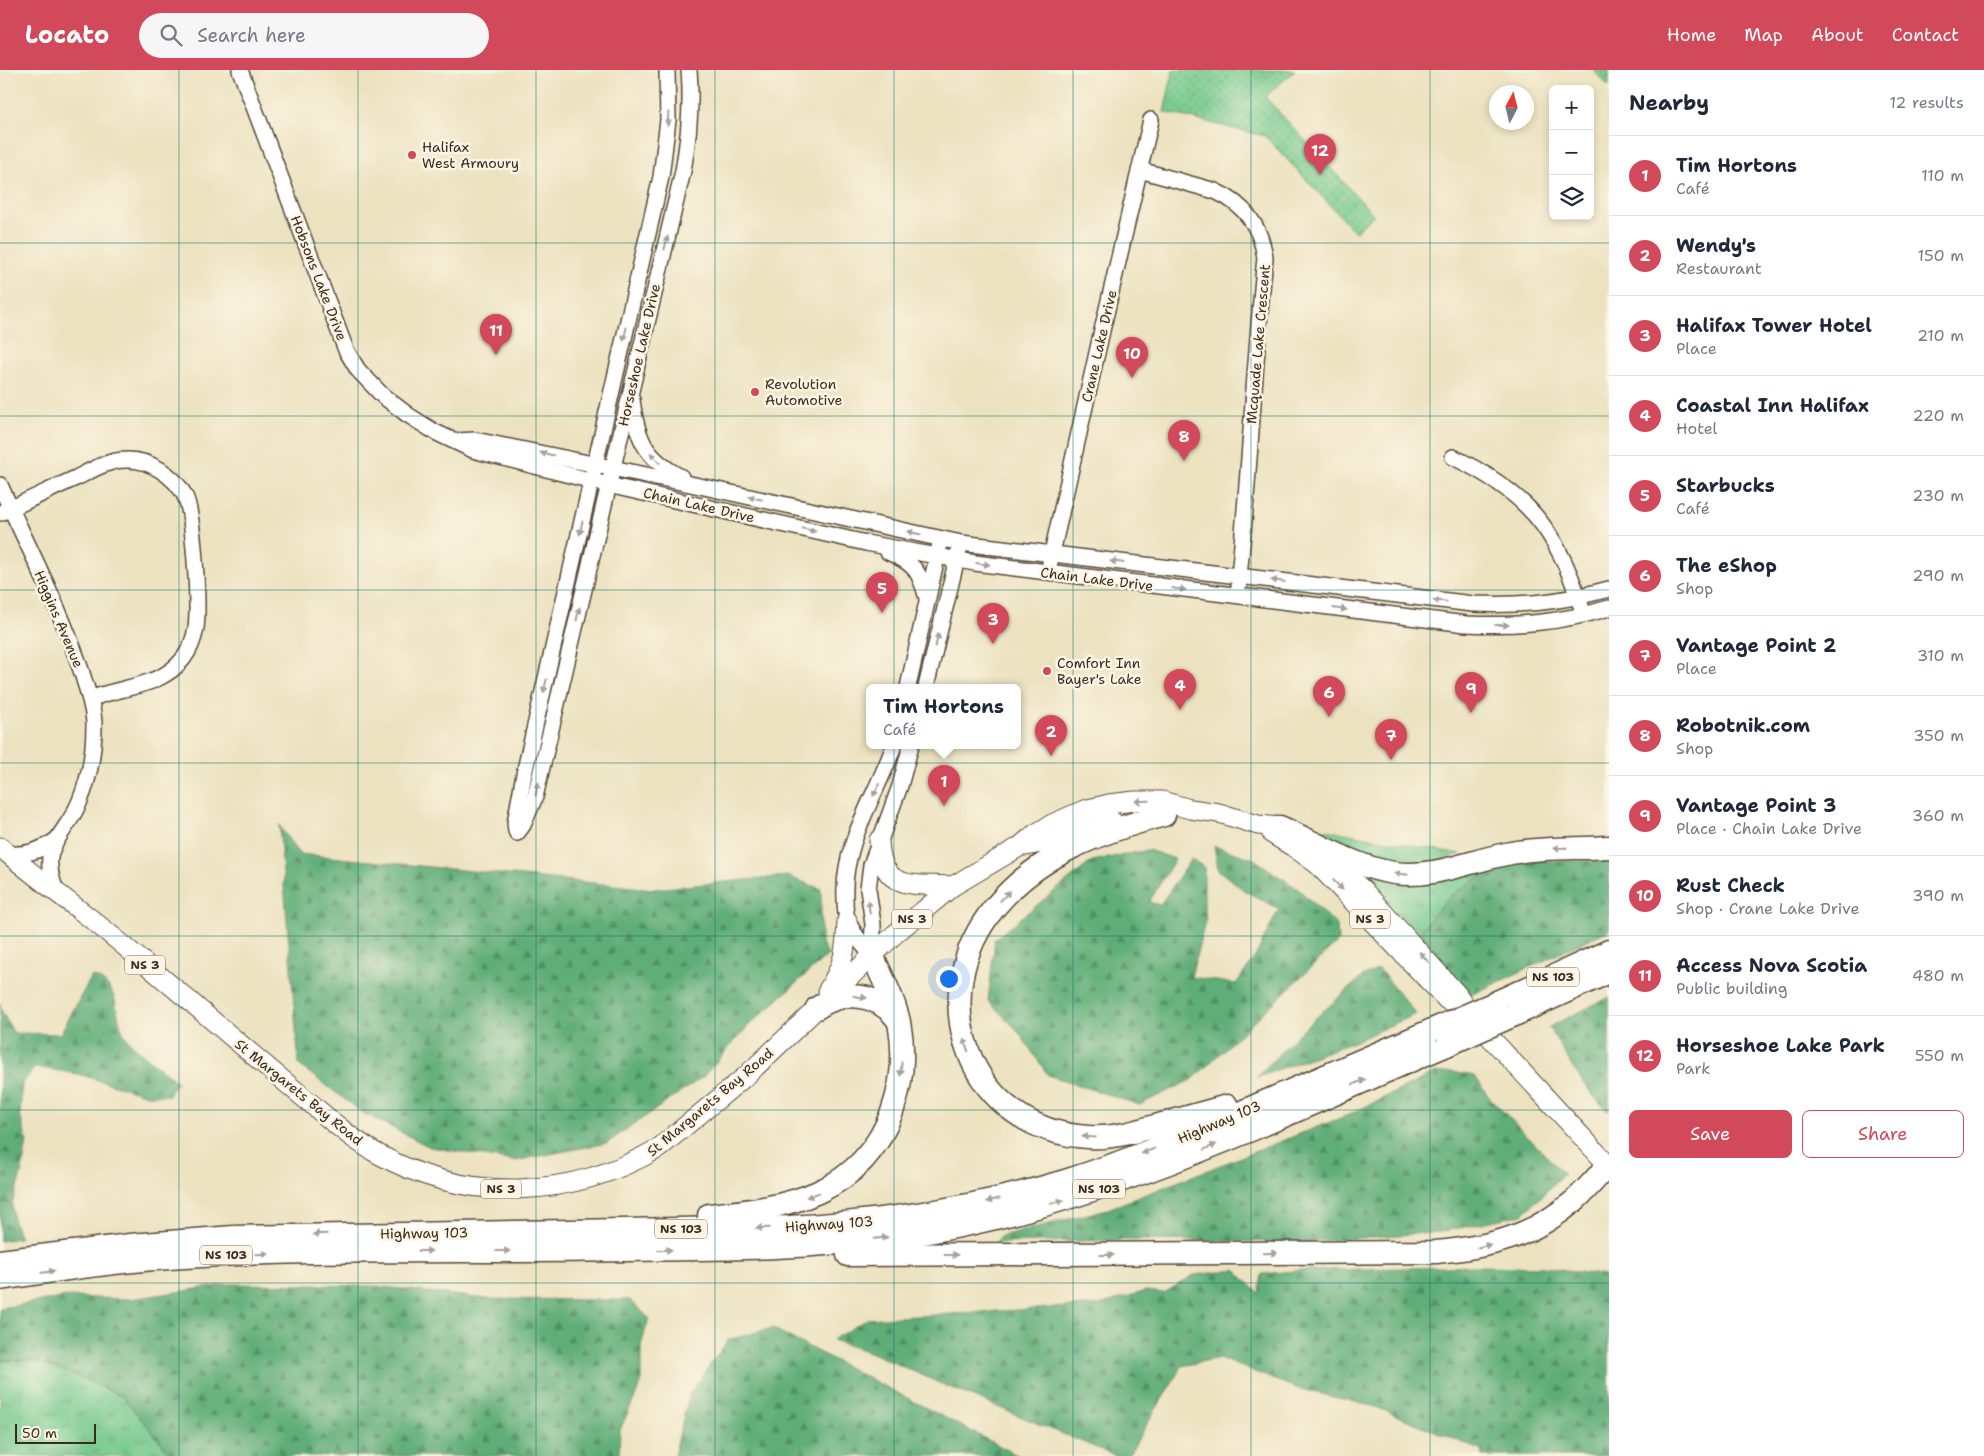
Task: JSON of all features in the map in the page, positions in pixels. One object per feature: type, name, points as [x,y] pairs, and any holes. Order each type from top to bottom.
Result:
[{"type":"highway","points":[[1164,815],[1098,835],[1059,853],[1013,888],[981,926],[965,958],[960,978],[958,1000],[965,1042],[973,1062],[984,1081],[1009,1107],[1039,1125],[1074,1136],[1102,1137],[1136,1132],[1271,1093],[1338,1071]]},
{"type":"highway","points":[[1280,828],[1363,864],[1391,873],[1411,875],[1432,873],[1517,852],[1609,846]]},
{"type":"highway","name":"Highway 103","points":[[1505,1009],[1609,951]]},
{"type":"highway","points":[[354,1234],[370,1229],[708,1215],[767,1208],[813,1195],[837,1184],[858,1167],[875,1146],[887,1125],[896,1100],[901,1074],[902,1047],[899,1021],[872,955]]},
{"type":"highway","name":"Highway 103","points":[[0,1279],[119,1263],[251,1254],[728,1248],[824,1244],[895,1237],[994,1218],[1058,1202],[1174,1162],[1439,1037],[1505,1009],[1609,972]]},
{"type":"highway","points":[[817,1008],[838,998],[861,997],[883,1005],[899,1021]]},
{"type":"highway","name":"Highway 103","points":[[0,1262],[164,1241],[354,1234],[790,1227],[860,1222],[912,1215],[997,1199],[1096,1170],[1182,1138],[1338,1071],[1439,1037]]},
{"type":"highway","points":[[728,1248],[746,1254],[1010,1255],[1426,1252],[1472,1249],[1504,1241],[1542,1224],[1574,1201],[1609,1166]]},
{"type":"main road","name":"St Margarets Bay Road","points":[[4,850],[110,935],[346,1133],[376,1153],[427,1176],[464,1184],[518,1190],[556,1187],[592,1178],[643,1158],[659,1148],[747,1075],[895,934],[953,886],[1019,847],[1035,834],[1052,824],[1084,810],[1109,804],[1135,801],[1162,801],[1190,809],[1220,813],[1280,828],[1296,835],[1321,852],[1362,889],[1458,994],[1476,1022],[1609,1166]]},
{"type":"main road","name":"St Margarets Bay Road","points":[[1019,847],[1042,843],[1117,820],[1164,815],[1190,809]]},
{"type":"main road","name":"St Margarets Bay Road","points":[[1258,824],[1316,864],[1447,1000],[1476,1022]]},
{"type":"main road","points":[[879,840],[882,864],[886,871],[898,880],[920,885],[953,886]]},
{"type":"main road","points":[[817,1008],[843,961],[847,920]]},
{"type":"street","name":"Hobsons Lake Drive","points":[[240,70],[346,350],[351,360],[369,383],[391,402],[426,427],[473,450],[591,480]]},
{"type":"street","name":"Horseshoe Lake Drive","points":[[668,70],[668,120],[664,158],[534,733],[515,823],[517,833],[523,825],[535,797],[683,171],[689,137],[689,70]]},
{"type":"street","name":"Crane Lake Drive","points":[[1048,573],[1151,120]]},
{"type":"street","name":"Mcquade Lake Crescent","points":[[1140,170],[1215,191],[1226,196],[1243,208],[1251,218],[1264,247],[1265,258],[1256,340],[1247,501],[1239,576],[1240,596]]},
{"type":"street","points":[[636,286],[654,290]]},
{"type":"street","points":[[630,391],[637,431],[646,448],[658,463],[695,485]]},
{"type":"street","name":"Hobsons Lake Drive","points":[[456,442],[475,440],[595,464]]},
{"type":"street","points":[[1453,458],[1498,482],[1529,508],[1548,532],[1559,550],[1584,615]]},
{"type":"street","points":[[5,511],[99,467],[126,460],[138,461],[161,470],[174,482],[184,496],[191,517],[197,606],[196,629],[192,644],[184,658],[166,675],[139,686],[90,699]]},
{"type":"street","name":"Chain Lake Drive","points":[[595,464],[962,543],[1474,604],[1513,606],[1578,597],[1609,589]]},
{"type":"street","name":"Chain Lake Drive","points":[[591,480],[866,543],[957,560],[1048,573],[1466,624],[1556,622],[1609,608]]},
{"type":"street","name":"Higgins Avenue","points":[[0,485],[5,511],[74,648],[90,699],[94,723],[90,769],[79,804],[55,841],[50,853],[51,878],[57,894]]},
{"type":"street","points":[[787,525],[792,506]]},
{"type":"street","points":[[909,684],[940,539]]},
{"type":"street","points":[[866,543],[907,560],[915,567],[922,578],[928,599]]},
{"type":"street","points":[[927,684],[962,543]]},
{"type":"street","points":[[556,635],[572,638]]},
{"type":"street","points":[[534,733],[549,737]]},
{"type":"street","points":[[872,955],[860,943],[847,920],[845,882],[850,851],[865,812],[883,776],[893,749]]},
{"type":"street","points":[[872,955],[872,924],[868,884],[872,859],[900,786],[910,749]]},
{"type":"street","name":"Higgins Avenue","points":[[4,850],[20,855],[36,852],[55,841]]},
{"type":"green space","points":[[1173,70],[1295,70],[1265,97],[1374,215],[1355,232],[1265,136],[1164,112]]},
{"type":"green space","points":[[1593,70],[1609,70],[1609,87]]},
{"type":"green space","points":[[279,825],[299,854],[654,889],[787,876],[821,889],[821,941],[828,955],[748,1026],[704,1076],[607,1143],[514,1161],[430,1147],[363,1113],[299,1065]]},
{"type":"green space","points":[[1316,828],[1461,854],[1422,865],[1387,862],[1349,850]]},
{"type":"green space","points":[[1214,846],[1254,859],[1298,889],[1337,925],[1338,942],[1193,1079],[1139,1105],[1048,1075],[1017,1030],[988,1001],[995,939],[1092,861],[1149,850],[1175,859],[1149,902],[1160,905],[1191,859],[1204,867],[1204,906],[1206,917],[1191,977],[1236,984],[1255,957],[1279,909],[1245,891],[1218,870]]},
{"type":"green space","points":[[1504,860],[1546,861],[1514,864],[1450,896],[1414,938],[1350,868]]},
{"type":"green space","points":[[1546,861],[1609,861],[1609,930],[1471,995],[1414,938],[1450,896],[1484,874],[1514,864]]},
{"type":"green space","points":[[1379,969],[1416,1014],[1356,1041],[1256,1078],[1302,1030],[1362,977]]},
{"type":"green space","points":[[92,976],[102,980],[112,993],[121,1026],[128,1039],[177,1082],[169,1095],[147,1095],[78,1074],[35,1067],[22,1084],[20,1115],[27,1142],[21,1175],[12,1204],[13,1219],[20,1238],[0,1241],[0,1004],[1,1010],[14,1033],[60,1034]]},
{"type":"green space","points":[[1609,997],[1609,1112],[1591,1094],[1549,1027]]},
{"type":"green space","points":[[1451,1072],[1475,1076],[1489,1097],[1564,1174],[1523,1214],[1441,1232],[1304,1242],[1127,1240],[995,1243],[1001,1236],[1108,1209],[1348,1115],[1435,1073]]},
{"type":"green space","points":[[1476,1266],[1545,1267],[1601,1275],[1609,1279],[1609,1456],[1482,1456],[1483,1451],[1376,1407],[1296,1388],[1219,1358],[1182,1366],[1128,1456],[1116,1456],[872,1353],[832,1340],[867,1319],[1100,1305],[1145,1291],[1164,1293],[1194,1275],[1235,1270],[1259,1293],[1262,1274],[1294,1271]]},
{"type":"green space","points":[[230,1284],[376,1286],[488,1299],[630,1300],[649,1318],[641,1346],[641,1384],[620,1430],[619,1456],[172,1456],[123,1397],[75,1375],[31,1360],[0,1361],[0,1308],[67,1297],[131,1299]]},
{"type":"green space","points":[[772,1328],[1019,1456],[674,1456],[689,1395],[728,1340]]},
{"type":"green space","points":[[31,1360],[75,1375],[123,1397],[172,1456],[0,1456],[0,1361]]},
{"type":"place","name":"Halifax West Armoury","points":[[412,155]]},
{"type":"place","name":"Horseshoe Lake Park","points":[[1320,175]]},
{"type":"place","name":"Access Nova Scotia","points":[[496,355]]},
{"type":"place","name":"Rust Check","points":[[1132,378]]},
{"type":"place","name":"Revolution Automotive","points":[[755,392]]},
{"type":"place","name":"Robotnik.com","points":[[1184,461]]},
{"type":"place","name":"Starbucks","points":[[882,613]]},
{"type":"place","name":"Halifax Tower Hotel","points":[[993,644]]},
{"type":"place","name":"Comfort Inn Bayer's Lake","points":[[1047,671]]},
{"type":"place","name":"Coastal Inn Halifax","points":[[1180,710]]},
{"type":"place","name":"Vantage Point 3","points":[[1471,713]]},
{"type":"place","name":"The eShop","points":[[1329,717]]},
{"type":"place","name":"Wendy's","points":[[1051,756]]},
{"type":"place","name":"Vantage Point 2","points":[[1391,760]]},
{"type":"place","name":"Tim Hortons","points":[[944,806]]}]
